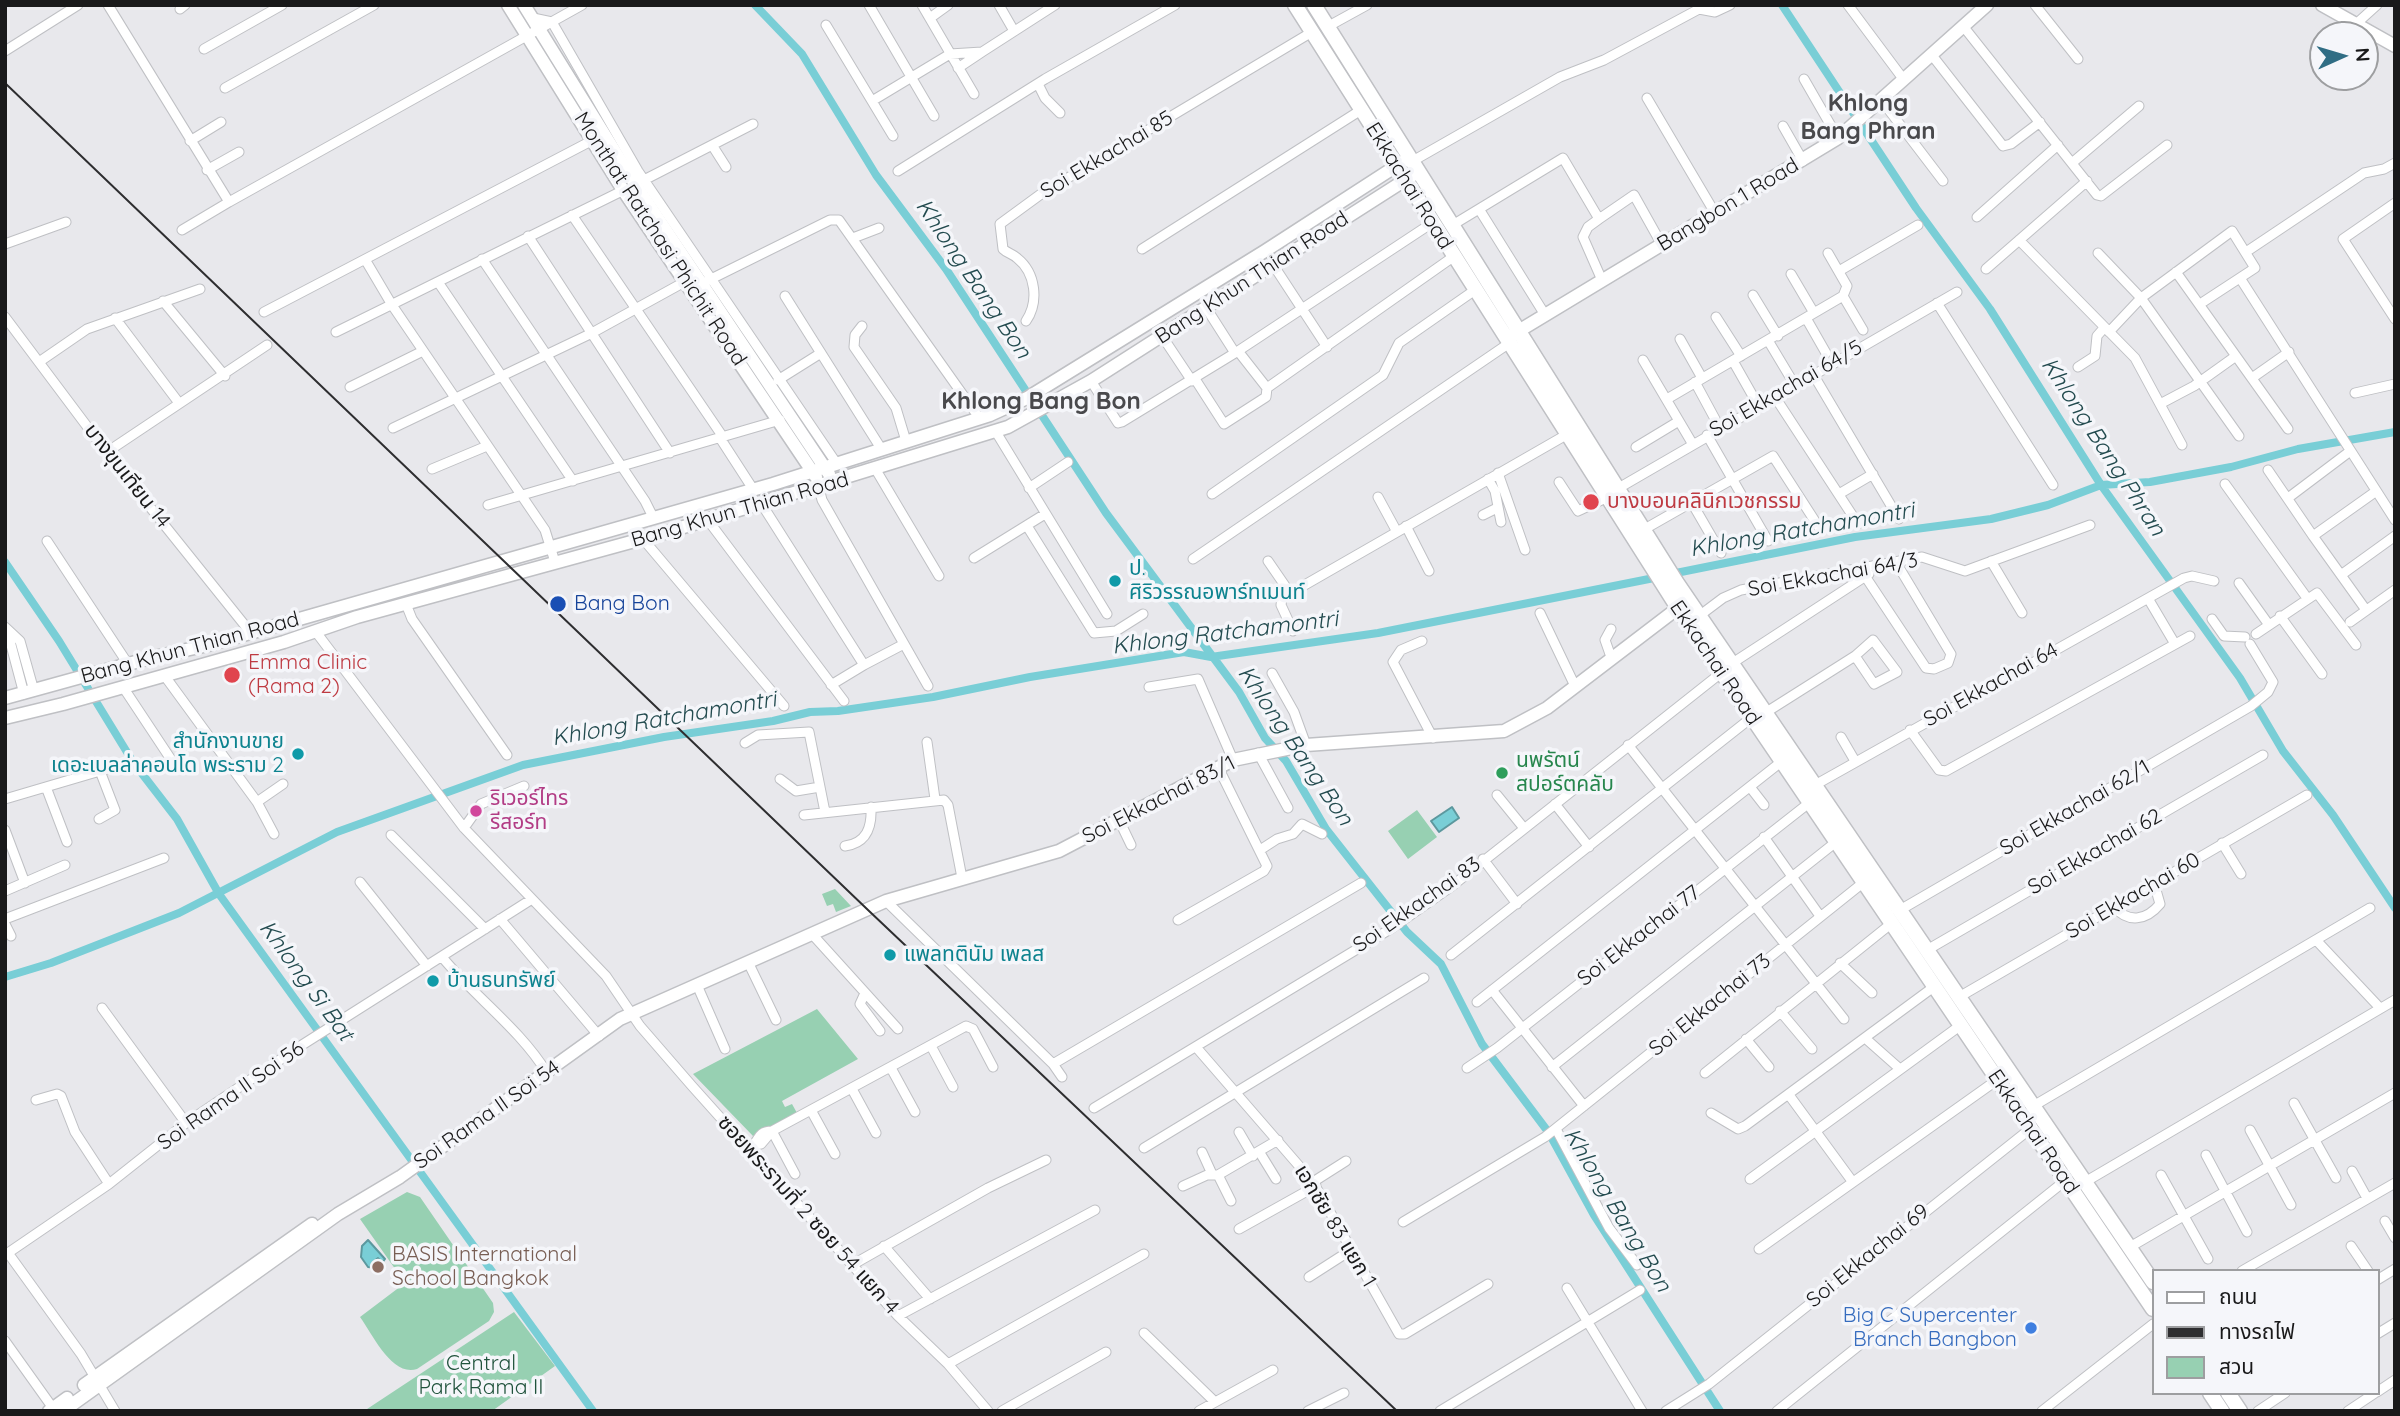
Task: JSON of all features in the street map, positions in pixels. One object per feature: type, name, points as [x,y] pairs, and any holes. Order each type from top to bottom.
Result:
[{"type":"main road","name":"Ekkachai Road","points":[[1295,5],[1396,167],[1410,168]]},
{"type":"main road","name":"Ekkachai Road","points":[[1314,5],[1410,168],[1451,226],[1566,435],[1643,530],[1657,564]]},
{"type":"main road","name":"Bangbon 1 Road","points":[[1509,335],[1548,309],[1662,245],[1838,138],[1866,116],[1987,5]]},
{"type":"main road","points":[[2322,5],[2351,21]]},
{"type":"main road","name":"Monthat Ratchasi Phichit Road","points":[[520,7],[533,18],[536,33],[593,140],[634,185]]},
{"type":"main road","name":"Monthat Ratchasi Phichit Road","points":[[520,7],[697,281],[826,468]]},
{"type":"main road","name":"Bang Khun Thian Road","points":[[5,718],[102,693],[489,580],[643,539],[996,432],[1051,406],[1162,336],[1396,167]]},
{"type":"main road","name":"Ekkachai Road","points":[[1410,168],[1432,223],[1453,257],[1509,335],[1670,585],[1699,616],[1726,668]]},
{"type":"main road","name":"Bang Khun Thian Road","points":[[5,698],[251,633],[826,468],[980,419],[1027,398],[1269,257],[1410,168]]},
{"type":"main road","name":"Monthat Ratchasi Phichit Road","points":[[697,281],[780,420],[826,468]]},
{"type":"main road","points":[[825,486],[826,468]]},
{"type":"main road","points":[[484,565],[489,580]]},
{"type":"main road","name":"Ekkachai Road","points":[[1670,585],[1678,608],[1726,668],[1758,716],[1815,785],[1836,842],[1864,882],[1927,950],[2152,1280]]},
{"type":"main road","name":"Soi Ekkachai 83/1","points":[[633,1015],[886,901],[1059,851],[1233,760],[1306,745],[1504,731],[1547,708],[1678,608]]},
{"type":"main road","points":[[251,633],[256,649]]},
{"type":"main road","name":"Ekkachai Road","points":[[1758,716],[1782,762],[1810,803],[1827,815],[1896,917],[1935,986],[1997,1080],[2152,1308]]},
{"type":"main road","name":"Soi Rama II Soi 54","points":[[55,1410],[234,1284],[322,1217],[338,1214],[400,1177],[621,1019],[633,1015]]},
{"type":"main road","points":[[2211,1395],[2222,1411]]},
{"type":"main road","points":[[2229,1395],[2240,1411]]},
{"type":"street","points":[[5,51],[78,5]]},
{"type":"street","points":[[108,5],[229,202]]},
{"type":"street","points":[[204,49],[282,5]]},
{"type":"street","points":[[225,88],[374,5]]},
{"type":"street","points":[[182,230],[582,5]]},
{"type":"street","points":[[869,5],[934,116]]},
{"type":"street","points":[[922,5],[974,94]]},
{"type":"street","points":[[930,18],[948,5]]},
{"type":"street","points":[[999,5],[1014,31]]},
{"type":"street","points":[[898,172],[1038,84],[1175,5]]},
{"type":"street","points":[[1327,27],[1367,5]]},
{"type":"street","points":[[1410,168],[1560,77],[1599,63],[1699,9],[1715,12],[1730,5]]},
{"type":"street","points":[[1848,5],[1904,80]]},
{"type":"street","points":[[2035,5],[2078,59]]},
{"type":"street","points":[[2359,21],[2376,5]]},
{"type":"street","points":[[958,68],[1054,6]]},
{"type":"street","points":[[533,18],[552,22]]},
{"type":"street","name":"Monthat Ratchasi Phichit Road","points":[[552,22],[634,185]]},
{"type":"street","points":[[825,25],[893,136]]},
{"type":"street","points":[[1963,26],[2101,196],[2167,145]]},
{"type":"street","name":"Soi Ekkachai 85","points":[[1026,321],[1035,295],[1032,280],[1020,260],[1003,249],[1000,224],[1041,194],[1312,32]]},
{"type":"street","points":[[872,101],[950,54],[982,52]]},
{"type":"street","points":[[1931,54],[2003,146],[2011,145],[2040,122]]},
{"type":"street","points":[[1804,79],[1838,138]]},
{"type":"street","points":[[1038,84],[1045,98],[1060,113]]},
{"type":"street","points":[[1647,97],[1715,213]]},
{"type":"street","points":[[1882,101],[1943,181]]},
{"type":"street","points":[[2072,163],[2139,106]]},
{"type":"street","points":[[1142,249],[1361,110]]},
{"type":"street","points":[[190,141],[221,122]]},
{"type":"street","points":[[336,332],[753,124]]},
{"type":"street","points":[[1783,126],[1803,161]]},
{"type":"street","points":[[264,312],[593,140]]},
{"type":"street","points":[[712,145],[726,167]]},
{"type":"street","points":[[1977,218],[2058,145]]},
{"type":"street","points":[[207,170],[239,152]]},
{"type":"street","points":[[1451,226],[1563,158],[1598,219]]},
{"type":"street","points":[[2246,252],[2364,173],[2384,169],[2395,163]]},
{"type":"street","points":[[1986,269],[2087,181]]},
{"type":"street","points":[[1601,278],[1583,237],[1588,227],[1634,195],[1662,245]]},
{"type":"street","points":[[2395,204],[2343,239],[2395,319]]},
{"type":"street","points":[[1479,209],[1548,309]]},
{"type":"street","points":[[572,215],[722,437],[752,489]]},
{"type":"street","points":[[393,428],[590,334],[636,309],[830,220],[839,220],[853,238],[980,419]]},
{"type":"street","points":[[5,244],[66,222]]},
{"type":"street","points":[[1091,381],[1118,423],[1122,422],[1237,352],[1432,223]]},
{"type":"street","points":[[1839,271],[1918,225]]},
{"type":"street","points":[[853,238],[879,228]]},
{"type":"street","points":[[2078,367],[2095,356],[2097,336],[2141,298],[2230,231],[2255,268],[2200,304]]},
{"type":"street","points":[[528,236],[670,453]]},
{"type":"street","points":[[2019,240],[2135,358],[2182,445]]},
{"type":"street","points":[[1667,399],[1769,342],[1843,296],[1847,286],[1828,253]]},
{"type":"street","points":[[2098,253],[2141,298],[2239,436]]},
{"type":"street","points":[[1269,257],[1327,347]]},
{"type":"street","points":[[1267,388],[1453,257]]},
{"type":"street","points":[[482,259],[653,517]]},
{"type":"street","points":[[366,261],[422,351],[545,530],[555,562]]},
{"type":"street","points":[[2176,272],[2288,429]]},
{"type":"street","points":[[1791,274],[1826,353]]},
{"type":"street","points":[[2239,278],[2395,520]]},
{"type":"street","name":"Monthat Ratchasi Phichit Road","points":[[697,281],[779,380],[826,468]]},
{"type":"street","points":[[438,282],[573,481]]},
{"type":"street","points":[[39,362],[87,329],[200,289]]},
{"type":"street","points":[[1212,494],[1383,374],[1399,343],[1475,290]]},
{"type":"street","name":"Soi Ekkachai 64/5","points":[[1559,482],[1578,511],[1612,494],[1692,443],[1957,292]]},
{"type":"street","points":[[1753,295],[1778,336]]},
{"type":"street","points":[[785,296],[882,450]]},
{"type":"street","points":[[1843,296],[1863,331]]},
{"type":"street","points":[[163,301],[225,376]]},
{"type":"street","points":[[1937,303],[2053,485]]},
{"type":"street","points":[[1162,336],[1222,424],[1266,397],[1267,388],[1237,352],[1205,306]]},
{"type":"street","name":"บางขุนเทียน 14","points":[[5,317],[107,452],[251,633]]},
{"type":"street","points":[[1716,317],[1754,398]]},
{"type":"street","points":[[115,318],[179,403]]},
{"type":"street","points":[[862,326],[855,335],[854,347],[896,408],[906,441]]},
{"type":"street","points":[[1193,559],[1509,335]]},
{"type":"street","points":[[1680,339],[1715,418]]},
{"type":"street","points":[[1769,342],[1790,377]]},
{"type":"street","points":[[107,452],[179,403],[225,376],[267,345]]},
{"type":"street","points":[[350,387],[422,351]]},
{"type":"street","points":[[2252,378],[2289,352]]},
{"type":"street","points":[[779,380],[821,353]]},
{"type":"street","points":[[2160,404],[2201,381],[2236,356]]},
{"type":"street","points":[[1643,360],[1692,443]]},
{"type":"street","points":[[1814,374],[1899,519]]},
{"type":"street","points":[[2355,393],[2395,384]]},
{"type":"street","points":[[1775,397],[1858,524]]},
{"type":"street","points":[[488,505],[780,420]]},
{"type":"street","points":[[1636,447],[1679,421]]},
{"type":"street","points":[[996,432],[1107,614]]},
{"type":"street","points":[[1293,631],[1280,602],[1290,593],[1566,435]]},
{"type":"street","points":[[1707,435],[1768,541]]},
{"type":"street","points":[[432,469],[487,446]]},
{"type":"street","points":[[2288,498],[2348,449]]},
{"type":"street","points":[[1643,530],[1773,456],[1820,529]]},
{"type":"street","points":[[1029,488],[1068,462]]},
{"type":"street","points":[[876,470],[939,576]]},
{"type":"street","points":[[2268,470],[2366,610]]},
{"type":"street","points":[[1498,473],[1525,550]]},
{"type":"street","points":[[1839,494],[1873,474]]},
{"type":"street","points":[[1488,478],[1495,491],[1501,522]]},
{"type":"street","points":[[2225,484],[2307,598]]},
{"type":"street","points":[[825,486],[822,500],[928,687]]},
{"type":"street","points":[[2313,536],[2375,492]]},
{"type":"street","points":[[1378,497],[1396,532]]},
{"type":"street","points":[[761,503],[864,665]]},
{"type":"street","points":[[1692,503],[1721,553]]},
{"type":"street","points":[[1483,515],[1497,508]]},
{"type":"street","points":[[974,558],[1045,514]]},
{"type":"street","points":[[707,519],[844,701]]},
{"type":"street","name":"Soi Ekkachai 64/3","points":[[1699,616],[1723,598],[1741,590],[1928,558],[1961,571],[2090,524]]},
{"type":"street","points":[[1027,526],[1091,631],[1098,634],[1116,631],[1143,614]]},
{"type":"street","points":[[1406,526],[1429,571]]},
{"type":"street","points":[[2341,575],[2395,536]]},
{"type":"street","points":[[643,539],[784,706]]},
{"type":"street","points":[[47,541],[128,664]]},
{"type":"street","points":[[1268,561],[1290,593]]},
{"type":"street","points":[[1991,561],[2022,613]]},
{"type":"street","points":[[1865,576],[1926,668],[1934,669],[1948,663],[1951,654],[1897,564]]},
{"type":"street","name":"Soi Ekkachai 83","points":[[1094,1108],[1392,928],[1407,914],[1451,886],[1726,668],[1879,568]]},
{"type":"street","name":"Soi Ekkachai 64","points":[[1815,785],[2184,578],[2192,576],[2214,581]]},
{"type":"street","points":[[2239,583],[2269,625]]},
{"type":"street","points":[[2350,622],[2395,590]]},
{"type":"street","points":[[2212,618],[2224,636],[2256,641],[2256,635],[2314,593],[2321,595],[2356,645]]},
{"type":"street","points":[[2148,600],[2175,644]]},
{"type":"street","points":[[406,604],[412,619],[507,755]]},
{"type":"street","points":[[1540,613],[1575,686]]},
{"type":"street","points":[[2280,616],[2322,674]]},
{"type":"street","points":[[6,629],[29,692]]},
{"type":"street","points":[[1611,629],[1605,640],[1611,657]]},
{"type":"street","name":"ซอยพระรามที่ 2 ซอย 54 แยก 4","points":[[316,632],[464,828],[606,976],[633,1015],[752,1147],[852,1265],[898,1316],[948,1363],[988,1411]]},
{"type":"street","points":[[1910,730],[1939,770],[1946,771],[2190,636]]},
{"type":"street","points":[[1451,955],[1758,716],[1876,640],[1897,672],[1874,684],[1855,656]]},
{"type":"street","points":[[1422,641],[1401,650],[1393,662],[1433,738]]},
{"type":"street","name":"Soi Ekkachai 62/1","points":[[1704,1073],[1896,917],[2251,706],[2268,692],[2272,678],[2247,641]]},
{"type":"street","points":[[831,685],[904,644]]},
{"type":"street","points":[[1272,673],[1294,712],[1306,745]]},
{"type":"street","points":[[164,675],[257,803],[274,834]]},
{"type":"street","points":[[1149,687],[1174,680],[1198,679],[1233,760]]},
{"type":"street","points":[[123,687],[176,768]]},
{"type":"street","points":[[745,743],[758,735],[807,730],[825,812]]},
{"type":"street","points":[[1841,737],[1855,761]]},
{"type":"street","points":[[927,743],[935,799]]},
{"type":"street","points":[[1628,745],[1844,1018]]},
{"type":"street","points":[[1264,752],[1288,808]]},
{"type":"street","name":"Soi Ekkachai 62","points":[[1927,950],[2263,755]]},
{"type":"street","points":[[1477,1003],[1782,762]]},
{"type":"street","points":[[5,799],[117,766]]},
{"type":"street","points":[[1178,920],[1264,871],[1266,863],[1218,767]]},
{"type":"street","points":[[99,819],[115,810],[100,771]]},
{"type":"street","points":[[780,779],[793,790],[820,787]]},
{"type":"street","points":[[257,803],[283,784]]},
{"type":"street","points":[[464,828],[481,804],[524,786]]},
{"type":"street","points":[[1750,786],[1764,805]]},
{"type":"street","points":[[46,787],[67,842]]},
{"type":"street","points":[[1497,795],[1523,827]]},
{"type":"street","name":"Soi Ekkachai 60","points":[[1959,997],[2307,795]]},
{"type":"street","points":[[804,815],[944,800],[948,805],[962,878]]},
{"type":"street","name":"Soi Ekkachai 77","points":[[1467,1068],[1522,1029],[1810,803]]},
{"type":"street","points":[[1555,804],[1589,847]]},
{"type":"street","points":[[845,846],[859,843],[869,831],[871,807]]},
{"type":"street","points":[[1119,820],[1131,845]]},
{"type":"street","points":[[1260,850],[1277,839],[1293,834],[1301,824],[1322,834]]},
{"type":"street","points":[[5,830],[25,883]]},
{"type":"street","points":[[391,835],[485,929]]},
{"type":"street","points":[[1764,837],[1820,916]]},
{"type":"street","points":[[1552,1067],[1836,842]]},
{"type":"street","points":[[2222,843],[2241,874]]},
{"type":"street","points":[[11,936],[5,921],[164,858]]},
{"type":"street","points":[[1483,859],[1517,905]]},
{"type":"street","points":[[5,891],[65,865]]},
{"type":"street","points":[[360,882],[427,966]]},
{"type":"street","name":"Soi Ekkachai 73","points":[[1403,1222],[1556,1129],[1864,882]]},
{"type":"street","points":[[1053,1064],[1361,883]]},
{"type":"street","points":[[2113,907],[2128,919],[2137,919],[2155,910],[2160,904],[2154,883]]},
{"type":"street","name":"Soi Rama II Soi 56","points":[[6,1254],[109,1184],[186,1123],[302,1045],[532,899]]},
{"type":"street","points":[[886,901],[1053,1064],[1062,1077]]},
{"type":"street","points":[[2035,1105],[2370,908]]},
{"type":"street","points":[[500,919],[599,1036]]},
{"type":"street","points":[[812,934],[898,1029]]},
{"type":"street","points":[[2316,940],[2380,1008]]},
{"type":"street","points":[[442,957],[462,981],[530,1049],[547,1073]]},
{"type":"street","points":[[748,962],[776,1020]]},
{"type":"street","points":[[1840,963],[1872,993]]},
{"type":"street","points":[[1144,1148],[1424,978]]},
{"type":"street","points":[[697,985],[725,1049]]},
{"type":"street","points":[[1711,1113],[1739,1129],[1935,986]]},
{"type":"street","points":[[1492,990],[1584,1106]]},
{"type":"street","points":[[865,993],[860,1004],[880,1031]]},
{"type":"street","points":[[2085,1182],[2395,1000]]},
{"type":"street","points":[[102,1008],[186,1123]]},
{"type":"street","points":[[1780,1011],[1812,1049]]},
{"type":"street","points":[[1751,1179],[1961,1025]]},
{"type":"street","points":[[752,1147],[761,1144],[772,1131],[812,1112],[964,1027],[970,1027],[993,1067]]},
{"type":"street","points":[[1865,1038],[1900,1069]]},
{"type":"street","points":[[1746,1039],[1769,1068]]},
{"type":"street","points":[[931,1046],[953,1087]]},
{"type":"street","name":"เอกชัย 83 แยก 1","points":[[1196,1046],[1315,1184],[1397,1331],[1402,1334],[1488,1284]]},
{"type":"street","points":[[891,1068],[915,1112]]},
{"type":"street","points":[[1759,1249],[1997,1080]]},
{"type":"street","points":[[852,1089],[876,1133]]},
{"type":"street","points":[[2130,1247],[2395,1093]]},
{"type":"street","points":[[36,1100],[57,1094],[61,1096],[75,1132],[109,1184]]},
{"type":"street","points":[[1789,1095],[1852,1181]]},
{"type":"street","points":[[2294,1103],[2336,1178]]},
{"type":"street","points":[[812,1112],[835,1154]]},
{"type":"street","points":[[1556,1129],[1609,1228],[1637,1265]]},
{"type":"street","name":"Soi Ekkachai 69","points":[[1666,1411],[1704,1388],[2031,1129]]},
{"type":"street","points":[[2250,1130],[2291,1205]]},
{"type":"street","points":[[772,1131],[795,1174]]},
{"type":"street","points":[[1239,1132],[1276,1179]]},
{"type":"street","points":[[1183,1186],[1215,1175],[1279,1140]]},
{"type":"street","points":[[1202,1152],[1231,1201]]},
{"type":"street","points":[[2206,1155],[2247,1232]]},
{"type":"street","points":[[852,1265],[1046,1160]]},
{"type":"street","points":[[1240,1229],[1315,1184],[1346,1161]]},
{"type":"street","points":[[2352,1171],[2367,1198]]},
{"type":"street","points":[[2161,1175],[2208,1259]]},
{"type":"street","points":[[1776,1411],[2066,1180]]},
{"type":"street","points":[[2245,1269],[2395,1183]]},
{"type":"street","points":[[898,1316],[1095,1210]]},
{"type":"street","points":[[2385,1221],[2395,1238]]},
{"type":"street","points":[[884,1246],[930,1299]]},
{"type":"street","points":[[2351,1246],[2367,1269]]},
{"type":"street","points":[[1310,1277],[1351,1251]]},
{"type":"street","points":[[6,1254],[81,1354],[115,1411]]},
{"type":"street","points":[[948,1363],[1144,1254]]},
{"type":"street","points":[[2379,1279],[2395,1269]]},
{"type":"street","points":[[1567,1288],[1642,1411]]},
{"type":"street","points":[[1440,1411],[1640,1290]]},
{"type":"street","points":[[2379,1333],[2395,1323]]},
{"type":"street","points":[[2042,1411],[2152,1325]]},
{"type":"street","points":[[1144,1333],[1215,1402]]},
{"type":"street","points":[[5,1341],[55,1410]]},
{"type":"street","points":[[1002,1411],[1106,1352]]},
{"type":"street","points":[[1199,1411],[1273,1370]]},
{"type":"street","points":[[2379,1390],[2395,1380]]},
{"type":"street","points":[[1308,1411],[1344,1393]]},
{"type":"street","points":[[2258,1411],[2282,1395]]},
{"type":"street","points":[[2348,1411],[2372,1395]]},
{"type":"green space","points":[[1417,810],[1437,837],[1408,859],[1388,831]]},
{"type":"green space","points":[[835,889],[851,906],[836,912],[833,904],[827,906],[822,894]]},
{"type":"green space","points":[[817,1009],[858,1059],[782,1101],[785,1107],[792,1104],[797,1113],[753,1136],[693,1074]]},
{"type":"green space","points":[[407,1192],[420,1197],[493,1303],[494,1312],[489,1321],[417,1369],[408,1370],[391,1361],[360,1317],[405,1283],[360,1219]]},
{"type":"green space","name":"Central Park Rama II","points":[[514,1312],[555,1366],[492,1411],[364,1411]]},
{"type":"water","points":[[1452,807],[1459,818],[1439,832],[1431,821]]},
{"type":"water","points":[[368,1240],[385,1259],[382,1263],[378,1258],[373,1262],[376,1268],[368,1267],[361,1257],[362,1246]]},
{"type":"waterway","name":"Khlong Bang Bon","points":[[755,5],[802,54],[876,175],[946,269],[1106,513],[1239,692],[1265,738],[1286,761],[1326,829],[1407,932],[1441,964],[1482,1044],[1549,1133],[1594,1215],[1720,1411]]},
{"type":"waterway","name":"Khlong Bang Phran","points":[[1782,5],[1916,208],[1990,309],[2101,485],[2240,678],[2283,751],[2333,815],[2395,908]]},
{"type":"waterway","name":"Khlong Ratchamontri","points":[[1671,574],[1855,537],[1991,519],[2048,505],[2101,485],[2150,482],[2231,467],[2298,449],[2395,432]]},
{"type":"waterway","name":"Khlong Si Bat","points":[[5,562],[59,641],[133,762],[177,819],[219,894],[593,1411]]},
{"type":"waterway","name":"Khlong Ratchamontri","points":[[5,977],[51,963],[179,913],[337,832],[523,765],[664,737],[773,721],[810,712],[838,711],[933,697],[1030,677],[1184,652],[1211,657],[1378,633],[1659,577]]},
{"type":"railway","points":[[5,83],[868,910],[1397,1411]]},
{"type":"place","name":"บางบอนคลินิกเวชกรรม","points":[[1591,502]]},
{"type":"place","name":"ป. ศิริวรรณอพาร์ทเมนท์","points":[[1115,581]]},
{"type":"place","name":"Bang Bon","points":[[558,604]]},
{"type":"place","name":"Emma Clinic (Rama 2)","points":[[232,675]]},
{"type":"place","name":"สำนักงานขาย เดอะเบลล่าคอนโด พระราม 2","points":[[298,754]]},
{"type":"place","name":"นพรัตน์ สปอร์ตคลับ","points":[[1502,773]]},
{"type":"place","name":"ริเวอร์ไทร รีสอร์ท","points":[[476,811]]},
{"type":"place","name":"แพลทตินัม เพลส","points":[[890,955]]},
{"type":"place","name":"บ้านธนทรัพย์","points":[[433,981]]},
{"type":"place","name":"BASIS International School Bangkok","points":[[378,1267]]},
{"type":"place","name":"Big C Supercenter Branch Bangbon","points":[[2031,1328]]},
{"type":"district","name":"Khlong Bang Phran","points":[[1868,118]]},
{"type":"district","name":"Khlong Bang Bon","points":[[1041,402]]}]
